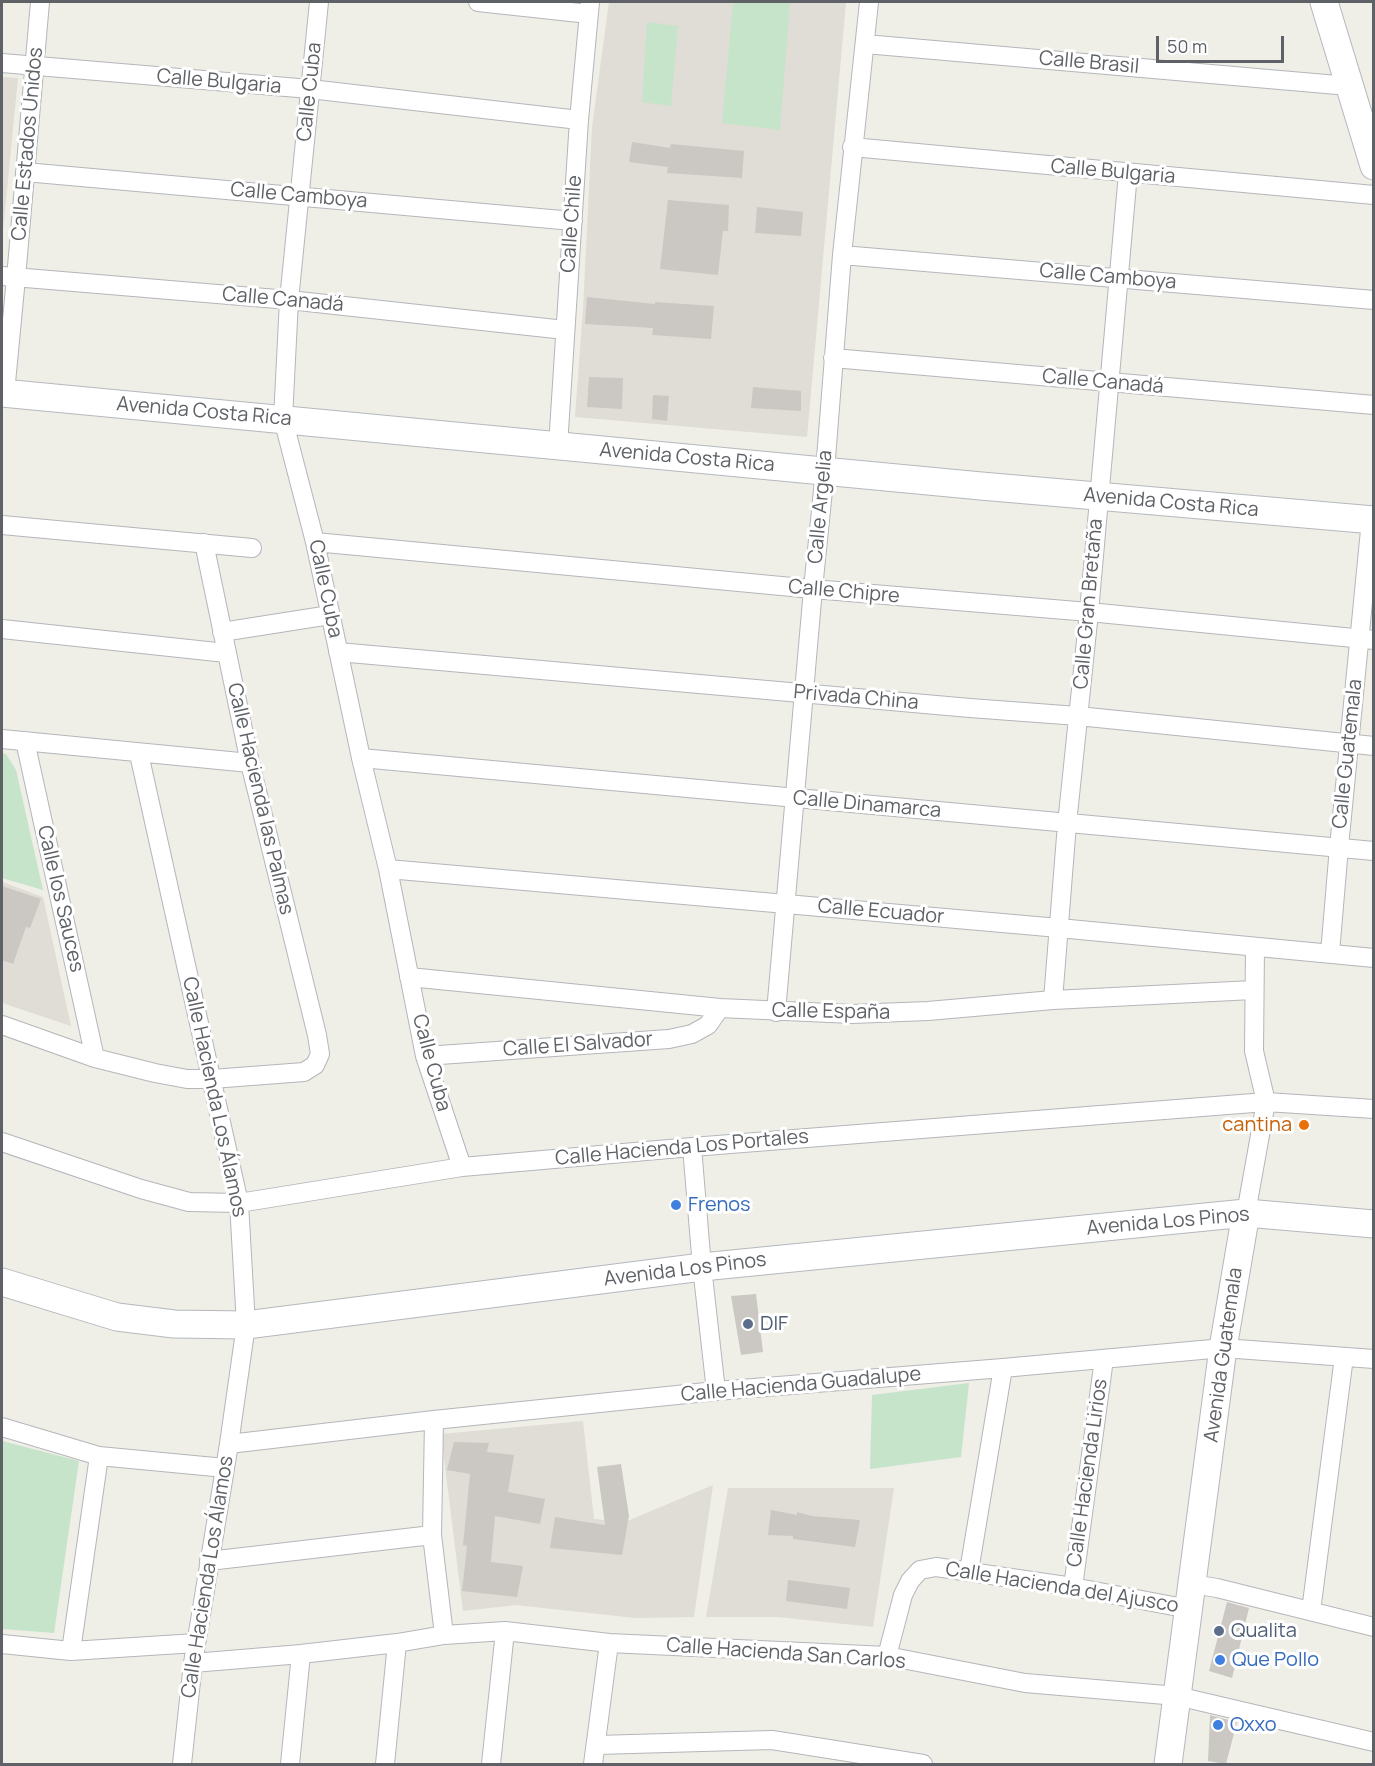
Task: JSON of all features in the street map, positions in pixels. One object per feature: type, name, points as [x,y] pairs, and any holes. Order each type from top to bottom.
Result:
[{"type":"street","name":"Calle Estados Unidos","points":[[3,393],[9,277],[25,172],[40,2]]},
{"type":"street","name":"Calle Cuba","points":[[319,2],[289,300],[283,419],[315,542],[361,758],[388,869],[425,1056],[462,1167]]},
{"type":"street","points":[[478,2],[590,8]]},
{"type":"street","name":"Calle Argelia","points":[[776,1012],[825,471],[842,255],[869,2]]},
{"type":"street","points":[[1324,2],[1374,166]]},
{"type":"street","name":"Calle Chile","points":[[558,446],[579,120],[590,8]]},
{"type":"street","name":"Calle Brasil","points":[[865,44],[1349,86]]},
{"type":"street","name":"Calle Bulgaria","points":[[2,63],[310,89],[579,120]]},
{"type":"street","name":"Calle Bulgaria","points":[[852,147],[1374,195]]},
{"type":"street","name":"Calle Camboya","points":[[25,172],[573,221]]},
{"type":"street","name":"Calle Gran Bretaña","points":[[1053,1000],[1066,824],[1089,612],[1128,173]]},
{"type":"street","name":"Calle Camboya","points":[[842,255],[1374,300]]},
{"type":"street","name":"Calle Canadá","points":[[9,277],[289,300],[565,330]]},
{"type":"street","name":"Calle Canadá","points":[[833,358],[1374,405]]},
{"type":"street","name":"Avenida Costa Rica","points":[[3,393],[1099,497],[1372,520]]},
{"type":"street","name":"Calle Guatemala","points":[[1329,953],[1349,744],[1366,640],[1372,520]]},
{"type":"street","points":[[2,525],[252,548]]},
{"type":"street","name":"Calle Chipre","points":[[315,542],[813,589],[1089,612],[1366,640]]},
{"type":"street","name":"Calle Hacienda las Palmas","points":[[204,543],[249,763],[320,1054],[315,1065],[303,1072],[212,1079]]},
{"type":"street","points":[[222,632],[330,615]]},
{"type":"street","points":[[2,629],[226,653]]},
{"type":"street","name":"Privada China","points":[[338,652],[1078,716],[1374,746]]},
{"type":"street","points":[[2,739],[249,763]]},
{"type":"street","name":"Calle los Sauces","points":[[25,741],[95,1058]]},
{"type":"street","name":"Calle Hacienda Los Álamos","points":[[140,754],[239,1203],[246,1324],[177,1764]]},
{"type":"street","name":"Calle Dinamarca","points":[[361,758],[1374,851]]},
{"type":"street","name":"Calle Ecuador","points":[[388,869],[1374,958]]},
{"type":"street","name":"Avenida Guatemala","points":[[1168,1764],[1223,1348],[1266,1102],[1254,1051],[1255,947]]},
{"type":"street","name":"Calle España","points":[[409,977],[720,1008],[852,1014],[928,1011],[1053,1000],[1253,990]]},
{"type":"street","name":"Calle El Salvador","points":[[425,1056],[669,1039],[692,1034],[708,1025],[720,1008]]},
{"type":"street","points":[[2,1025],[95,1058],[187,1079],[212,1079]]},
{"type":"street","name":"Calle Hacienda Los Portales","points":[[2,1142],[141,1189],[189,1202],[239,1203],[462,1167],[692,1146],[1266,1102],[1374,1109]]},
{"type":"street","points":[[692,1146],[702,1267],[716,1391]]},
{"type":"street","name":"Avenida Los Pinos","points":[[2,1282],[117,1317],[174,1324],[246,1324],[702,1267],[1246,1213],[1374,1224]]},
{"type":"street","name":"Calle Hacienda Guadalupe","points":[[229,1444],[716,1391],[1223,1348],[1374,1359]]},
{"type":"street","points":[[1311,1611],[1344,1357]]},
{"type":"street","name":"Calle Hacienda Lirios","points":[[1073,1587],[1104,1359]]},
{"type":"street","points":[[969,1571],[1003,1368]]},
{"type":"street","points":[[434,1420],[432,1535],[444,1635]]},
{"type":"street","points":[[2,1427],[99,1456],[225,1468]]},
{"type":"street","points":[[71,1651],[99,1456]]},
{"type":"street","points":[[209,1561],[432,1535]]},
{"type":"street","name":"Calle Hacienda del Ajusco","points":[[887,1656],[903,1595],[910,1581],[921,1570],[936,1567],[1073,1587],[1191,1597],[1311,1611],[1374,1627]]},
{"type":"street","points":[[491,1764],[505,1631]]},
{"type":"street","name":"Calle Hacienda San Carlos","points":[[193,1663],[302,1654],[444,1635],[505,1631],[609,1643],[887,1656],[1025,1683],[1177,1696],[1374,1742]]},
{"type":"street","points":[[2,1644],[71,1651],[196,1642]]},
{"type":"street","points":[[385,1764],[397,1643]]},
{"type":"street","points":[[594,1764],[609,1643]]},
{"type":"street","points":[[290,1764],[302,1654]]},
{"type":"street","points":[[597,1745],[772,1740],[923,1764]]},
{"type":"shaded area","points":[[609,2],[846,2],[807,437],[575,417],[592,127]]},
{"type":"shaded area","points":[[2,77],[18,78],[2,241]]},
{"type":"shaded area","points":[[2,882],[43,897],[71,1026],[2,1003]]},
{"type":"shaded area","points":[[583,1421],[594,1519],[625,1522],[713,1485],[694,1617],[635,1618],[516,1605],[463,1611],[441,1434]]},
{"type":"shaded area","points":[[728,1488],[894,1488],[873,1627],[778,1617],[706,1617]]},
{"type":"green space","points":[[733,2],[790,2],[780,130],[722,123]]},
{"type":"green space","points":[[647,22],[678,26],[671,106],[642,102]]},
{"type":"green space","points":[[2,753],[6,754],[16,770],[43,890],[2,878]]},
{"type":"green space","points":[[969,1383],[961,1457],[870,1469],[872,1395]]},
{"type":"green space","points":[[2,1441],[79,1461],[54,1633],[2,1629]]},
{"type":"building","points":[[632,142],[670,148],[671,144],[744,151],[742,178],[667,173],[668,167],[629,162]]},
{"type":"building","points":[[668,200],[729,205],[728,231],[723,231],[718,275],[660,269]]},
{"type":"building","points":[[757,207],[803,212],[801,236],[755,233]]},
{"type":"building","points":[[587,297],[655,304],[655,302],[714,306],[711,339],[652,335],[653,328],[585,324]]},
{"type":"building","points":[[589,377],[623,378],[622,409],[587,407]]},
{"type":"building","points":[[753,387],[801,391],[801,411],[751,408]]},
{"type":"building","points":[[653,395],[669,396],[667,421],[652,419]]},
{"type":"building","points":[[2,886],[41,899],[30,928],[26,927],[13,964],[2,960]]},
{"type":"building","name":"DIF","points":[[756,1294],[763,1352],[741,1355],[731,1296]]},
{"type":"building","points":[[454,1442],[489,1443],[487,1452],[514,1455],[508,1492],[545,1499],[540,1524],[495,1516],[491,1562],[523,1566],[517,1597],[462,1591],[467,1546],[463,1545],[470,1474],[447,1470]]},
{"type":"building","points":[[621,1464],[629,1516],[622,1555],[550,1548],[555,1517],[605,1525],[597,1467]]},
{"type":"building","points":[[771,1510],[797,1515],[797,1512],[812,1516],[860,1520],[855,1547],[793,1539],[793,1536],[768,1535]]},
{"type":"building","points":[[788,1580],[850,1588],[847,1609],[786,1601]]},
{"type":"building","points":[[1227,1602],[1249,1608],[1232,1678],[1209,1671]]},
{"type":"building","points":[[1210,1715],[1237,1722],[1226,1764],[1208,1761]]},
{"type":"place","name":"cantina","points":[[1304,1125]]},
{"type":"place","name":"Frenos","points":[[676,1205]]},
{"type":"place","name":"DIF","points":[[748,1324]]},
{"type":"place","name":"Qualita","points":[[1219,1631]]},
{"type":"place","name":"Que Pollo","points":[[1220,1660]]},
{"type":"place","name":"Oxxo","points":[[1218,1725]]}]
